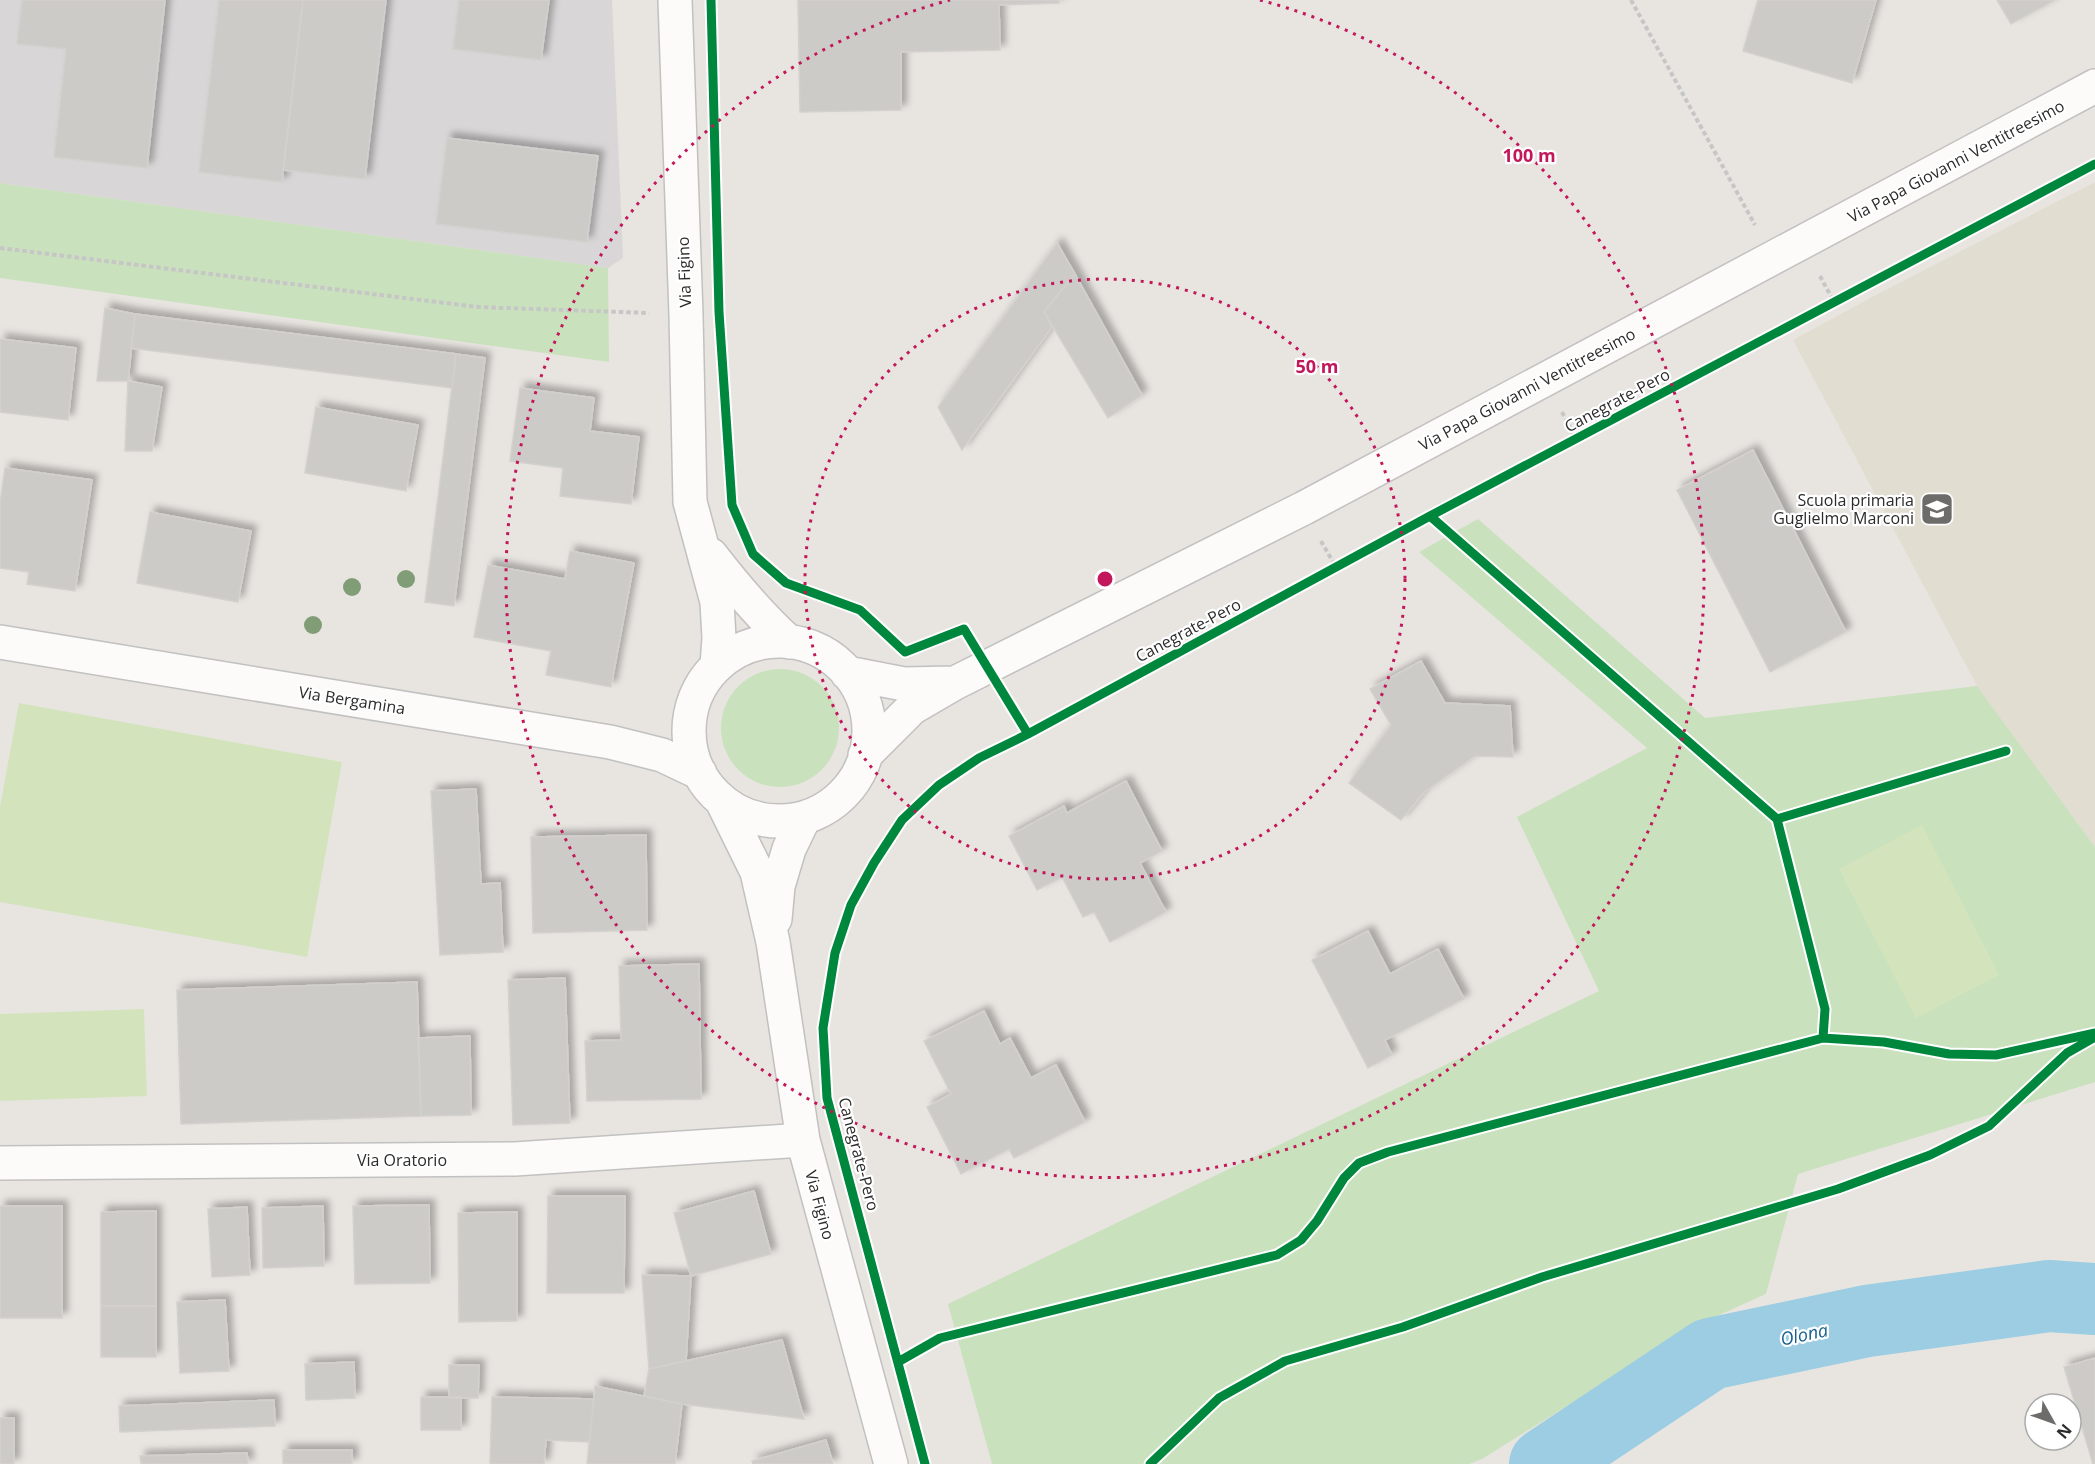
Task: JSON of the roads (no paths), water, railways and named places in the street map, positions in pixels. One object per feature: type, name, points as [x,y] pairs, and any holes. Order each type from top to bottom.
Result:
[{"type":"street","name":"Via Figino","points":[[675,0],[690,502],[717,602],[719,638],[717,666]]},
{"type":"street","name":"Via Papa Giovanni Ventitreesimo","points":[[866,755],[912,708],[955,683],[1304,508],[2095,86]]},
{"type":"street","name":"Via Figino","points":[[700,542],[765,621],[789,642]]},
{"type":"street","name":"Via Bergamina","points":[[0,642],[610,742],[662,755],[700,774]]},
{"type":"street","points":[[768,642],[789,642],[810,646],[840,664],[855,683],[863,699],[869,735],[866,755],[858,774],[842,796],[824,810],[804,818],[791,821],[771,821],[753,818],[736,811],[722,801],[706,784],[690,747],[689,726],[694,703],[706,677],[724,660],[745,648],[768,642]]},
{"type":"street","name":"Via Papa Giovanni Ventitreesimo","points":[[847,673],[904,684],[955,683]]},
{"type":"street","name":"Via Figino","points":[[722,801],[757,872],[773,942],[803,1140],[891,1464]]},
{"type":"street","name":"Via Figino","points":[[773,942],[778,886],[789,849],[804,818]]},
{"type":"street","name":"Via Oratorio","points":[[0,1163],[515,1159],[803,1140]]},
{"type":"waterway","name":"Olona","points":[[1545,1464],[1710,1354],[1867,1321],[2049,1296],[2095,1299]]},
{"type":"place","name":"Scuola primaria Guglielmo Marconi","points":[[1937,509]]}]
